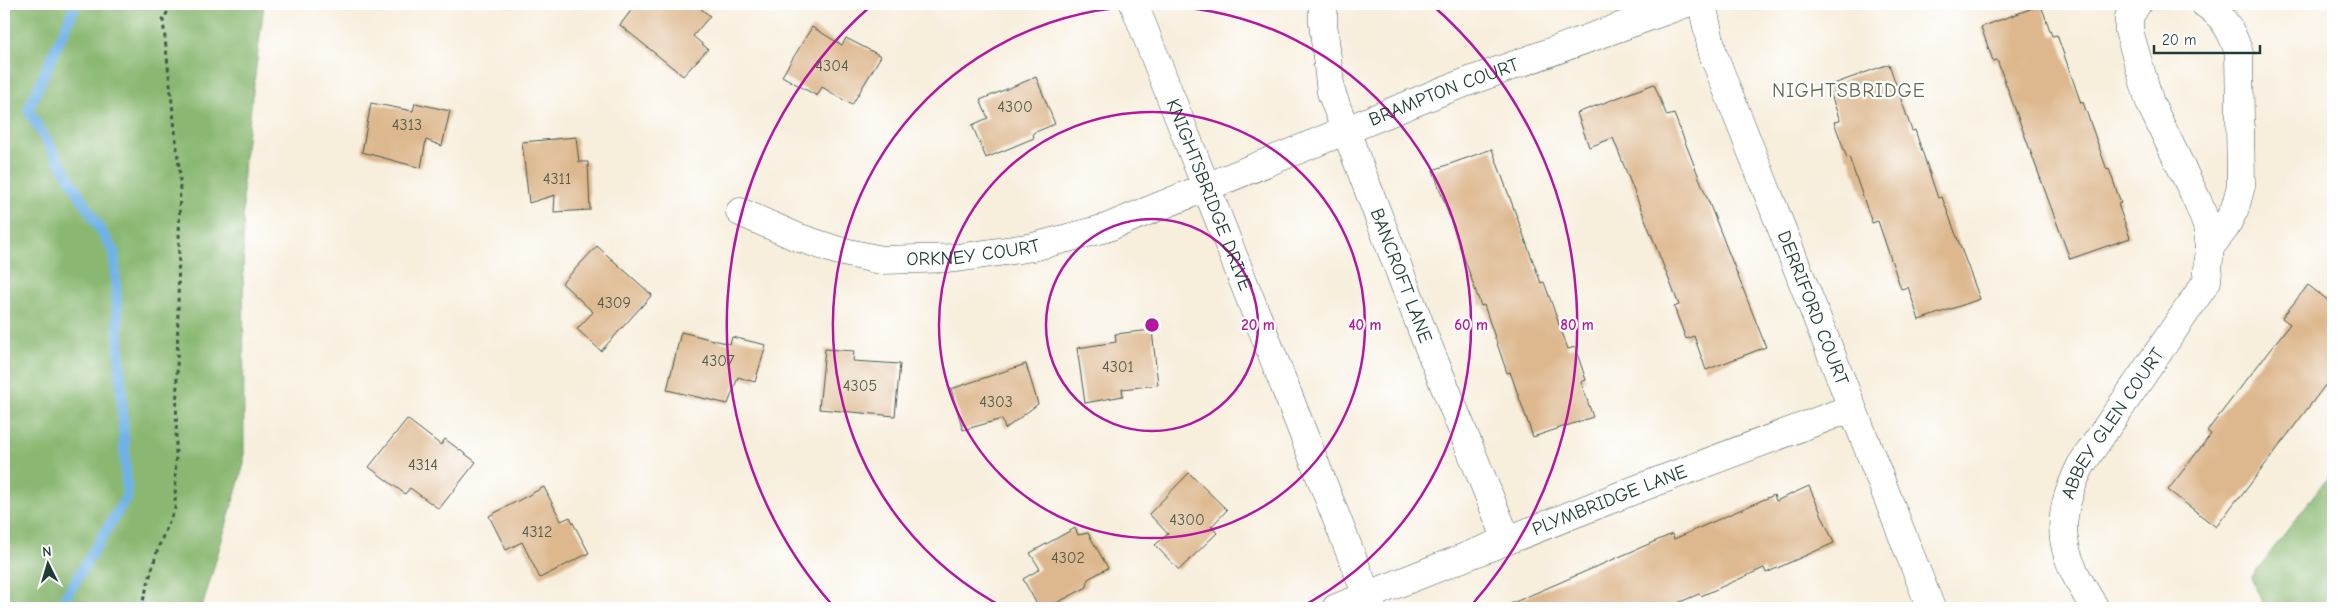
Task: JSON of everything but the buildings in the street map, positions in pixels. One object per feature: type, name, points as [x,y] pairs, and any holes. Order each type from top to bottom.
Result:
[{"type":"street","name":"KNIGHTSBRIDGE DRIVE","points":[[1134,4],[1370,602]]},
{"type":"street","name":"BANCROFT LANE","points":[[1323,4],[1323,23],[1331,92],[1425,338],[1507,540]]},
{"type":"street","name":"BRAMPTON COURT","points":[[1207,188],[1445,90],[1684,4]]},
{"type":"street","name":"DERRIFORD COURT","points":[[1702,4],[1713,54],[1931,608]]},
{"type":"street","name":"ABBEY GLEN COURT","points":[[2095,608],[2075,577],[2065,548],[2063,517],[2070,488],[2081,465],[2207,281],[2210,247],[2207,226],[2198,202],[2150,102],[2129,32],[2129,17],[2137,4]]},
{"type":"street","points":[[2205,4],[2217,12],[2232,32],[2239,53],[2241,186],[2235,208],[2225,228],[2210,247]]},
{"type":"street","name":"ORKNEY COURT","points":[[740,212],[797,237],[839,251],[881,260],[957,258],[1033,247],[1106,228],[1207,188]]},
{"type":"street","name":"PLYMBRIDGE LANE","points":[[1336,608],[1370,602],[1507,540],[1852,408]]},
{"type":"path","points":[[141,608],[158,548],[175,508],[180,176],[163,20],[172,4]]},
{"type":"green space","points":[[4,4],[264,4],[243,171],[244,464],[202,608],[4,608]]},
{"type":"green space","points":[[2333,470],[2333,608],[2265,608],[2251,578]]},
{"type":"waterway","points":[[59,608],[127,496],[114,252],[28,110],[76,4]]},
{"type":"district","name":"NIGHTSBRIDGE","points":[[1849,90]]}]
